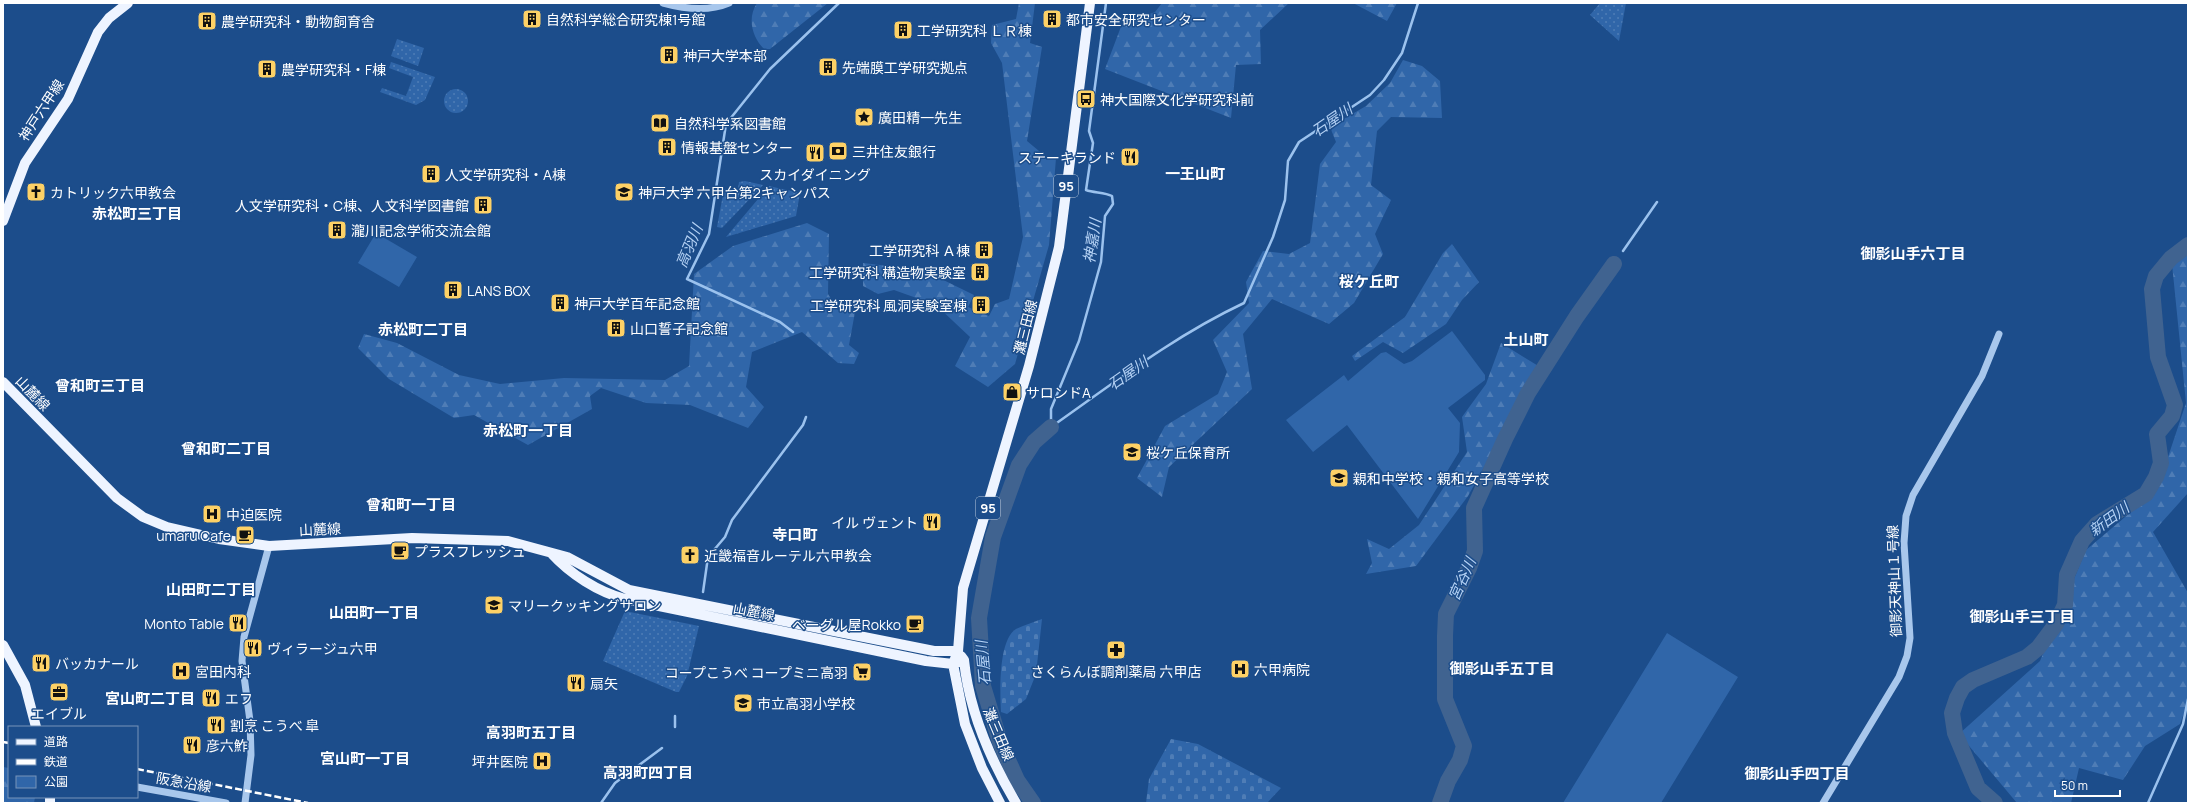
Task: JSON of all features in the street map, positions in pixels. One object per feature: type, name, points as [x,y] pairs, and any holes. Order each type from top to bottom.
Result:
[{"type":"main road","name":"神戸六甲線","points":[[3,221],[25,163],[68,99],[98,32],[109,18],[128,3]]},
{"type":"main road","name":"灘三田線","points":[[1000,803],[978,759],[964,724],[953,664],[958,651],[963,588],[1027,374],[1059,247],[1090,3]]},
{"type":"main road","name":"山麓線","points":[[3,382],[110,492],[143,517],[168,527],[204,536],[269,546],[412,538],[461,538],[508,541],[567,557],[629,590],[934,651],[958,651]]},
{"type":"main road","name":"山麓線","points":[[551,553],[563,567],[588,583],[617,597],[926,662],[953,664],[964,660]]},
{"type":"main road","points":[[3,646],[25,685],[36,726]]},
{"type":"main road","name":"灘三田線","points":[[958,651],[964,660],[972,706],[994,762],[1016,803]]},
{"type":"street","points":[[663,3],[683,8],[705,9],[719,8],[729,3]]},
{"type":"street","name":"御影天神山１号線","points":[[1823,803],[1899,677],[1907,656],[1910,638],[1904,543],[1906,516],[1914,495],[1982,376],[1999,334]]},
{"type":"street","points":[[245,803],[251,755],[250,721],[242,661],[244,638],[269,546]]},
{"type":"street","name":"阪急沿線","points":[[138,787],[226,803]]},
{"type":"green space","points":[[757,3],[828,3],[770,49],[764,49],[756,39],[752,27],[752,15]]},
{"type":"green space","points":[[1019,3],[1035,3],[1030,43],[1042,47],[1027,141],[1045,156],[1056,158],[1049,245],[1015,364],[988,387],[955,366],[970,337],[936,305],[894,290],[878,294],[863,286],[863,263],[923,270],[974,295],[968,307],[989,316],[995,304],[1009,299],[1023,237],[1002,63],[991,43],[992,25],[1016,19]]},
{"type":"green space","points":[[1162,3],[1289,3],[1260,30],[1261,64],[1236,65],[1231,118],[1105,69],[1122,24],[1155,12]]},
{"type":"green space","points":[[1353,3],[1397,3],[1387,21]]},
{"type":"green space","points":[[1600,3],[1626,3],[1619,41],[1590,15]]},
{"type":"green space","points":[[397,39],[424,48],[418,66],[391,56]]},
{"type":"green space","points":[[1403,60],[1422,66],[1440,81],[1442,118],[1391,117],[1377,131],[1371,185],[1391,200],[1375,234],[1383,254],[1354,303],[1329,324],[1272,299],[1243,334],[1252,389],[1169,467],[1162,497],[1137,478],[1165,426],[1218,394],[1227,372],[1213,340],[1249,303],[1246,282],[1263,251],[1289,254],[1310,243],[1320,164],[1336,142],[1330,127],[1366,106],[1390,83]]},
{"type":"green space","points":[[391,62],[435,77],[425,100],[416,105],[380,92],[382,88],[406,96],[413,77],[389,68]]},
{"type":"green space","points":[[456,89],[464,93],[468,101],[464,109],[456,113],[448,109],[444,101],[448,93]]},
{"type":"green space","points":[[745,181],[763,185],[722,228],[717,227],[724,189],[738,189],[739,182]]},
{"type":"green space","points":[[769,186],[800,193],[796,216],[726,237]]},
{"type":"green space","points":[[807,223],[829,234],[828,294],[838,310],[855,312],[849,345],[859,353],[854,364],[838,363],[802,332],[752,352],[746,387],[764,407],[748,428],[690,405],[646,403],[601,388],[590,396],[592,409],[528,445],[474,415],[454,418],[389,379],[358,348],[364,334],[397,343],[459,375],[500,384],[564,378],[665,380],[689,366],[694,274],[733,246]]},
{"type":"green space","points":[[376,233],[417,257],[399,287],[358,263]]},
{"type":"green space","points":[[1452,244],[1479,282],[1462,300],[1446,324],[1403,353],[1383,342],[1355,361],[1352,356],[1405,317],[1443,253]]},
{"type":"green space","points":[[2188,251],[2188,493],[2153,532],[2188,593],[2188,702],[2180,724],[2145,746],[2123,780],[2079,768],[2071,803],[2017,803],[1959,734],[2040,661],[2086,550],[2157,490],[2186,403],[2172,264]]},
{"type":"green space","points":[[1452,331],[1485,375],[1485,380],[1448,408],[1460,423],[1459,452],[1418,519],[1347,425],[1313,452],[1286,420],[1344,375],[1348,381],[1381,353],[1386,352],[1404,364],[1412,361]]},
{"type":"green space","points":[[1501,343],[1540,367],[1468,496],[1416,566],[1366,574],[1372,563],[1367,539],[1389,549],[1419,525],[1467,452],[1462,417],[1486,384]]},
{"type":"green space","points":[[625,611],[699,626],[687,676],[679,692],[603,661]]},
{"type":"green space","points":[[1042,619],[1036,674],[1026,699],[1007,714],[1001,712],[1001,668],[1006,644],[1010,635],[1016,629]]},
{"type":"green space","points":[[1667,633],[1738,677],[1661,803],[1563,803]]},
{"type":"green space","points":[[1171,739],[1198,744],[1281,788],[1267,803],[1146,803],[1149,779]]},
{"type":"green space","points":[[3,767],[8,768],[8,798],[35,798],[34,803],[3,803]]},
{"type":"waterway","name":"高羽川","points":[[793,332],[780,322],[687,279],[709,234],[726,124],[770,69],[839,3]]},
{"type":"waterway","name":"神嘉川","points":[[1051,427],[1051,409],[1079,341],[1101,262],[1105,216],[1113,204],[1112,196],[1086,190],[1093,143],[1089,131],[1106,3]]},
{"type":"waterway","name":"石屋川","points":[[1051,427],[1145,360],[1193,330],[1244,303],[1273,237],[1285,200],[1288,161],[1299,142],[1370,95],[1384,80],[1402,53],[1418,3]]},
{"type":"waterway","name":"宮谷川","points":[[1623,251],[1657,202]]},
{"type":"waterway","name":"新田川","points":[[1995,803],[1978,788],[1955,733],[1952,713],[1957,698],[1963,687],[1973,680],[2027,657],[2038,648],[2056,624],[2065,605],[2067,575],[2082,541],[2097,524],[2146,494],[2156,477],[2161,463],[2157,434],[2172,416],[2175,405],[2158,357],[2152,289],[2156,276],[2171,258],[2188,245]]},
{"type":"waterway","name":"宮谷川","points":[[1440,803],[1448,781],[1460,760],[1464,746],[1445,699],[1445,636],[1446,614],[1469,568],[1475,551],[1474,508],[1505,439],[1528,393],[1577,316],[1614,264]]},
{"type":"waterway","name":"高羽川","points":[[703,592],[708,557],[725,537],[732,520],[803,425],[806,417]]},
{"type":"waterway","name":"石屋川","points":[[1033,803],[1017,780],[1000,742],[983,686],[979,618],[993,537],[1019,465],[1034,442],[1051,427]]},
{"type":"waterway","points":[[2148,803],[2183,724],[2188,699]]},
{"type":"waterway","name":"高羽川","points":[[675,716],[675,727]]},
{"type":"waterway","name":"高羽川","points":[[601,803],[615,783],[662,748]]},
{"type":"railway","points":[[3,742],[8,743]]},
{"type":"railway","points":[[138,769],[308,803]]},
{"type":"place","name":"自然科学総合研究棟1号館","points":[[532,19]]},
{"type":"place","name":"都市安全研究センター","points":[[1052,19]]},
{"type":"place","name":"農学研究科・動物飼育舎","points":[[207,21]]},
{"type":"place","name":"工学研究科 ＬＲ棟","points":[[903,30]]},
{"type":"place","name":"神戸大学本部","points":[[669,55]]},
{"type":"place","name":"先端膜工学研究拠点","points":[[828,67]]},
{"type":"place","name":"農学研究科・F棟","points":[[267,69]]},
{"type":"place","name":"神大国際文化学研究科前","points":[[1086,99]]},
{"type":"place","name":"廣田精一先生","points":[[864,117]]},
{"type":"place","name":"自然科学系図書館","points":[[660,123]]},
{"type":"place","name":"情報基盤センター","points":[[667,147]]},
{"type":"place","name":"三井住友銀行","points":[[838,151]]},
{"type":"place","name":"スカイダイニング","points":[[815,153]]},
{"type":"place","name":"ステーキランド","points":[[1130,157]]},
{"type":"place","name":"人文学研究科・A棟","points":[[431,174]]},
{"type":"place","name":"カトリック六甲教会","points":[[36,192]]},
{"type":"place","name":"神戸大学 六甲台第2キャンパス","points":[[624,192]]},
{"type":"place","name":"人文学研究科・C棟、人文科学図書館","points":[[483,205]]},
{"type":"place","name":"瀧川記念学術交流会館","points":[[337,230]]},
{"type":"place","name":"工学研究科 Ａ棟","points":[[984,250]]},
{"type":"place","name":"工学研究科 構造物実験室","points":[[980,272]]},
{"type":"place","name":"LANS BOX","points":[[453,290]]},
{"type":"place","name":"神戸大学百年記念館","points":[[560,303]]},
{"type":"place","name":"工学研究科 風洞実験室棟","points":[[981,305]]},
{"type":"place","name":"山口誓子記念館","points":[[616,328]]},
{"type":"place","name":"サロンドA","points":[[1012,392]]},
{"type":"place","name":"桜ケ丘保育所","points":[[1132,452]]},
{"type":"place","name":"親和中学校・親和女子高等学校","points":[[1339,478]]},
{"type":"place","name":"中迫医院","points":[[212,514]]},
{"type":"place","name":"イル ヴェント","points":[[932,522]]},
{"type":"place","name":"umaru Cafe","points":[[245,535]]},
{"type":"place","name":"プラスフレッシュ","points":[[400,551]]},
{"type":"place","name":"近畿福音ルーテル六甲教会","points":[[690,555]]},
{"type":"place","name":"マリークッキングサロン","points":[[494,605]]},
{"type":"place","name":"Monto Table","points":[[238,623]]},
{"type":"place","name":"ベーグル屋Rokko","points":[[915,624]]},
{"type":"place","name":"ヴィラージュ六甲","points":[[253,648]]},
{"type":"place","name":"さくらんぼ調剤薬局 六甲店","points":[[1116,650]]},
{"type":"place","name":"バッカナール","points":[[41,663]]},
{"type":"place","name":"六甲病院","points":[[1240,669]]},
{"type":"place","name":"宮田内科","points":[[181,671]]},
{"type":"place","name":"コープこうべ コープミニ高羽","points":[[862,672]]},
{"type":"place","name":"扇矢","points":[[576,683]]},
{"type":"place","name":"エイブル","points":[[59,692]]},
{"type":"place","name":"エフ","points":[[211,698]]},
{"type":"place","name":"市立高羽小学校","points":[[743,703]]},
{"type":"place","name":"割烹 こうべ 皐","points":[[216,725]]},
{"type":"place","name":"彦六鮓","points":[[192,745]]},
{"type":"place","name":"坪井医院","points":[[542,761]]},
{"type":"district","name":"一王山町","points":[[1195,173]]},
{"type":"district","name":"赤松町三丁目","points":[[137,213]]},
{"type":"district","name":"御影山手六丁目","points":[[1913,253]]},
{"type":"district","name":"桜ケ丘町","points":[[1369,281]]},
{"type":"district","name":"赤松町二丁目","points":[[423,329]]},
{"type":"district","name":"土山町","points":[[1526,339]]},
{"type":"district","name":"曾和町三丁目","points":[[100,385]]},
{"type":"district","name":"赤松町一丁目","points":[[528,430]]},
{"type":"district","name":"曾和町二丁目","points":[[226,448]]},
{"type":"district","name":"曾和町一丁目","points":[[411,504]]},
{"type":"district","name":"寺口町","points":[[795,534]]},
{"type":"district","name":"山田町二丁目","points":[[211,589]]},
{"type":"district","name":"山田町一丁目","points":[[374,612]]},
{"type":"district","name":"御影山手三丁目","points":[[2022,616]]},
{"type":"district","name":"御影山手五丁目","points":[[1502,668]]},
{"type":"district","name":"宮山町二丁目","points":[[150,698]]},
{"type":"district","name":"高羽町五丁目","points":[[531,732]]},
{"type":"district","name":"宮山町一丁目","points":[[365,758]]},
{"type":"district","name":"高羽町四丁目","points":[[648,772]]},
{"type":"district","name":"御影山手四丁目","points":[[1797,773]]}]
